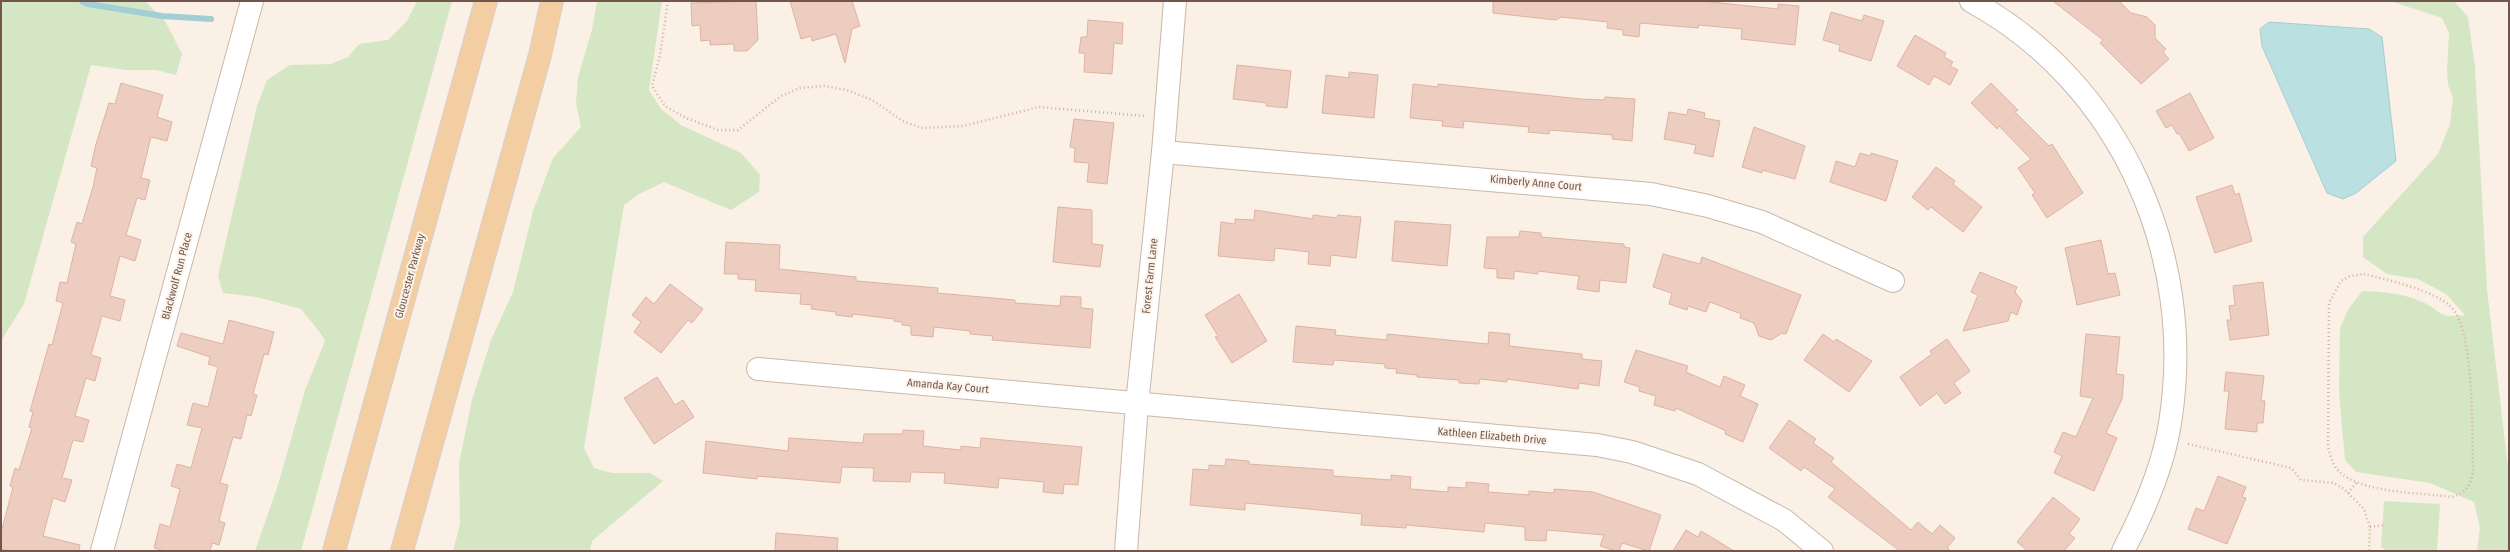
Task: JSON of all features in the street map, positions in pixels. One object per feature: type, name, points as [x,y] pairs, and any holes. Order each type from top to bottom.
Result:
[{"type":"main road","name":"Gloucester Parkway","points":[[334,551],[486,1]]},
{"type":"main road","points":[[402,551],[540,55],[552,1]]},
{"type":"street","name":"Blackwolf Run Place","points":[[102,551],[252,1]]},
{"type":"street","name":"Forest Farm Lane","points":[[1126,551],[1137,404],[1163,152],[1175,1]]},
{"type":"street","points":[[1971,1],[2021,34],[2054,63],[2084,95],[2110,130],[2132,168],[2147,202],[2164,250],[2172,293],[2176,337],[2176,381],[2166,439],[2157,474],[2142,516],[2123,551]]},
{"type":"street","name":"Kimberly Anne Court","points":[[1163,152],[1651,194],[1708,206],[1762,222],[1893,281]]},
{"type":"street","name":"Amanda Kay Court","points":[[758,369],[1137,404]]},
{"type":"street","name":"Kathleen Elizabeth Drive","points":[[1137,404],[1597,445],[1632,452],[1698,474],[1784,520],[1822,551]]},
{"type":"path","points":[[668,1],[660,55],[652,86],[665,106],[686,118],[718,130],[738,130],[780,96],[800,88],[824,86],[847,90],[872,100],[903,121],[921,128],[963,126],[1039,107],[1166,118]]},
{"type":"path","points":[[2364,274],[2438,297],[2452,307],[2466,339],[2474,473],[2471,482],[2462,494],[2452,497],[2370,486],[2357,482],[2339,472],[2332,463],[2328,446],[2329,303],[2342,281],[2350,276],[2364,274]]},
{"type":"path","points":[[2166,439],[2291,468],[2301,480],[2334,483],[2348,493],[2364,508],[2370,526],[2369,551]]},
{"type":"path","points":[[2348,493],[2357,482]]},
{"type":"path","points":[[2370,526],[2383,525]]},
{"type":"green space","points":[[1,1],[145,1],[165,21],[182,54],[176,75],[156,70],[126,70],[91,65],[24,304],[1,341]]},
{"type":"green space","points":[[417,1],[452,1],[301,551],[255,551],[278,485],[305,390],[325,341],[301,309],[257,297],[223,293],[218,276],[257,106],[267,80],[290,65],[331,64],[348,57],[359,44],[388,40],[407,21]]},
{"type":"green space","points":[[597,1],[662,1],[649,90],[661,109],[681,125],[741,153],[760,175],[759,192],[731,210],[664,182],[639,194],[624,205],[584,448],[594,468],[612,473],[650,473],[663,481],[592,541],[590,551],[453,551],[460,524],[459,463],[472,400],[491,340],[513,292],[533,211],[553,158],[581,127],[576,103],[578,77],[592,30]]},
{"type":"green space","points":[[2390,1],[2454,1],[2468,17],[2475,68],[2487,290],[2509,475],[2509,551],[2477,551],[2480,528],[2474,502],[2430,483],[2356,472],[2345,460],[2339,392],[2340,328],[2348,310],[2362,291],[2384,292],[2406,296],[2427,304],[2444,315],[2465,315],[2446,294],[2418,279],[2387,274],[2363,257],[2363,237],[2438,154],[2450,124],[2453,97],[2448,85],[2447,71],[2449,33],[2442,18]]},
{"type":"green space","points":[[2384,501],[2440,504],[2437,551],[2387,551],[2381,547]]},
{"type":"water","points":[[2269,22],[2369,29],[2382,37],[2396,161],[2356,193],[2343,199],[2327,193],[2262,46],[2260,29]]},
{"type":"building","points":[[756,1],[758,40],[747,51],[734,51],[734,44],[710,45],[710,40],[701,41],[700,25],[692,26],[691,3]]},
{"type":"building","points":[[790,1],[852,1],[860,26],[852,29],[845,63],[836,34],[812,41],[811,36],[801,39]]},
{"type":"building","points":[[1493,1],[1701,1],[1778,9],[1778,4],[1799,6],[1795,45],[1741,39],[1742,29],[1699,25],[1698,28],[1640,23],[1639,37],[1623,35],[1623,30],[1607,28],[1608,22],[1561,17],[1556,20],[1493,13]]},
{"type":"building","points":[[2053,1],[2119,1],[2131,13],[2147,17],[2155,25],[2155,38],[2166,49],[2163,52],[2169,59],[2141,84],[2100,43],[2103,40]]},
{"type":"building","points":[[1831,12],[1862,21],[1864,15],[1884,21],[1871,61],[1839,51],[1840,45],[1823,40]]},
{"type":"building","points":[[1088,20],[1123,23],[1122,44],[1114,43],[1112,74],[1084,72],[1085,53],[1079,53],[1081,37],[1087,37]]},
{"type":"building","points":[[1915,35],[1946,53],[1944,57],[1953,62],[1950,66],[1958,70],[1950,85],[1934,76],[1929,85],[1897,66]]},
{"type":"building","points":[[1237,65],[1291,71],[1287,108],[1266,106],[1267,103],[1233,99]]},
{"type":"building","points":[[1349,72],[1378,75],[1374,118],[1322,113],[1326,75],[1349,78]]},
{"type":"building","points":[[121,83],[163,95],[157,117],[172,122],[167,141],[151,137],[141,178],[150,180],[145,200],[137,198],[126,235],[141,240],[135,261],[120,256],[110,296],[125,300],[120,321],[102,316],[91,355],[101,358],[95,381],[86,378],[75,416],[89,420],[83,442],[73,440],[62,478],[72,480],[65,502],[53,498],[43,536],[80,545],[79,551],[10,551],[1,549],[1,533],[13,487],[10,486],[15,468],[19,470],[32,428],[29,427],[33,412],[30,411],[49,344],[52,345],[63,303],[56,301],[60,282],[67,283],[76,244],[71,242],[77,222],[82,224],[97,168],[91,166],[96,144],[109,103],[115,104]]},
{"type":"building","points":[[1991,83],[2018,110],[2015,112],[2049,146],[2052,144],[2083,193],[2047,218],[2032,195],[2035,193],[2018,168],[2031,159],[1999,126],[1997,129],[1971,103]]},
{"type":"building","points":[[1413,84],[1438,87],[1438,84],[1581,99],[1604,100],[1605,97],[1635,99],[1632,141],[1612,139],[1613,135],[1550,130],[1549,134],[1528,132],[1529,127],[1464,121],[1463,128],[1442,126],[1443,121],[1410,118]]},
{"type":"building","points":[[2190,93],[2214,138],[2189,151],[2179,133],[2177,134],[2172,125],[2166,128],[2156,111]]},
{"type":"building","points":[[1688,109],[1705,113],[1704,118],[1720,121],[1713,157],[1694,153],[1696,145],[1664,139],[1669,112],[1687,115]]},
{"type":"building","points":[[1074,119],[1114,123],[1107,184],[1087,182],[1089,163],[1074,162],[1075,148],[1070,147]]},
{"type":"building","points":[[1754,127],[1805,146],[1795,179],[1762,170],[1762,173],[1742,167]]},
{"type":"building","points":[[1860,153],[1870,156],[1871,153],[1898,161],[1886,201],[1830,182],[1836,161],[1855,167]]},
{"type":"building","points":[[1936,167],[1955,181],[1953,184],[1982,207],[1963,232],[1931,207],[1928,210],[1912,197]]},
{"type":"building","points":[[2232,185],[2235,195],[2239,193],[2252,241],[2215,253],[2196,197]]},
{"type":"building","points":[[1058,207],[1092,210],[1092,244],[1103,245],[1100,267],[1053,262]]},
{"type":"building","points":[[1255,210],[1313,219],[1313,215],[1337,218],[1338,215],[1361,217],[1356,258],[1331,255],[1330,266],[1308,264],[1309,252],[1275,248],[1274,261],[1218,256],[1221,222],[1235,224],[1235,219],[1254,220]]},
{"type":"building","points":[[1395,221],[1451,225],[1447,266],[1392,261]]},
{"type":"building","points":[[1520,231],[1541,233],[1541,237],[1624,244],[1624,247],[1630,248],[1626,283],[1600,280],[1599,292],[1577,289],[1579,276],[1538,271],[1538,274],[1514,271],[1514,279],[1497,278],[1497,269],[1484,268],[1487,237],[1519,237]]},
{"type":"building","points":[[2101,240],[2108,274],[2115,273],[2120,295],[2077,305],[2065,248]]},
{"type":"building","points":[[726,242],[780,245],[779,269],[856,277],[856,281],[938,288],[937,293],[1015,300],[1015,303],[1060,306],[1061,296],[1081,297],[1081,308],[1093,309],[1090,348],[992,340],[993,336],[970,334],[970,331],[934,327],[933,337],[911,335],[911,326],[902,325],[902,322],[894,321],[894,319],[853,314],[852,317],[836,315],[836,312],[811,309],[812,305],[800,304],[801,294],[755,291],[756,280],[738,279],[738,274],[724,274]]},
{"type":"building","points":[[1663,254],[1700,264],[1702,257],[1801,295],[1786,334],[1782,333],[1771,340],[1759,336],[1754,323],[1740,318],[1741,314],[1710,302],[1706,312],[1688,306],[1687,310],[1669,304],[1672,293],[1653,287]]},
{"type":"building","points":[[1980,272],[2017,287],[2015,292],[2022,301],[2017,315],[2011,312],[2008,321],[1963,331],[1978,295],[1971,292]]},
{"type":"building","points":[[2263,282],[2269,335],[2230,340],[2227,320],[2231,320],[2229,306],[2235,305],[2233,286]]},
{"type":"building","points":[[670,284],[703,309],[692,323],[688,320],[661,353],[634,332],[641,322],[632,315],[646,297],[654,304]]},
{"type":"building","points":[[1239,294],[1267,341],[1232,363],[1215,337],[1218,336],[1205,315]]},
{"type":"building","points":[[229,320],[274,332],[268,355],[264,354],[253,394],[257,395],[251,416],[247,415],[241,439],[233,437],[220,483],[228,485],[219,521],[225,523],[219,545],[212,543],[210,551],[165,551],[154,548],[160,524],[170,527],[180,489],[171,486],[177,464],[191,468],[202,428],[187,425],[193,403],[208,407],[218,367],[208,364],[210,357],[177,346],[181,333],[223,344]]},
{"type":"building","points":[[1296,326],[1336,330],[1335,335],[1387,340],[1387,334],[1488,344],[1489,332],[1510,334],[1509,346],[1582,354],[1582,359],[1602,361],[1599,386],[1579,383],[1578,389],[1507,379],[1507,382],[1480,379],[1479,384],[1459,383],[1459,380],[1417,377],[1417,375],[1396,373],[1397,369],[1385,368],[1385,364],[1334,360],[1333,365],[1293,362]]},
{"type":"building","points":[[1823,334],[1834,342],[1836,339],[1872,361],[1849,392],[1804,360]]},
{"type":"building","points":[[2086,334],[2120,337],[2116,374],[2124,375],[2122,399],[2106,433],[2117,438],[2094,491],[2054,473],[2062,456],[2054,452],[2063,432],[2076,437],[2093,398],[2080,396]]},
{"type":"building","points":[[1947,339],[1970,371],[1954,383],[1961,393],[1945,404],[1937,393],[1920,406],[1900,377],[1932,354],[1930,351]]},
{"type":"building","points":[[1636,350],[1688,366],[1686,372],[1720,387],[1724,376],[1745,385],[1740,396],[1758,404],[1743,442],[1725,434],[1726,431],[1676,408],[1675,411],[1654,405],[1656,396],[1639,391],[1640,387],[1624,382]]},
{"type":"building","points":[[2226,372],[2264,376],[2261,401],[2265,401],[2263,423],[2257,423],[2257,432],[2225,429],[2229,391],[2224,391]]},
{"type":"building","points":[[657,377],[675,405],[683,400],[694,417],[654,444],[624,398]]},
{"type":"building","points":[[1789,420],[1816,439],[1813,443],[1834,458],[1831,462],[1911,530],[1918,522],[1932,534],[1940,525],[1955,538],[1947,548],[1951,551],[1900,551],[1828,497],[1835,489],[1804,467],[1801,471],[1769,448]]},
{"type":"building","points":[[903,430],[924,431],[923,446],[961,450],[961,446],[980,448],[981,438],[1082,447],[1078,485],[1064,484],[1063,494],[1043,492],[1044,482],[999,478],[998,488],[944,483],[945,473],[911,472],[910,482],[873,481],[874,468],[842,467],[840,483],[757,476],[757,479],[703,473],[706,441],[788,451],[789,438],[863,443],[864,434],[903,434]]},
{"type":"building","points":[[1226,459],[1249,461],[1249,464],[1333,470],[1333,476],[1391,480],[1391,475],[1411,477],[1410,489],[1448,492],[1448,487],[1466,488],[1466,482],[1489,484],[1488,492],[1529,495],[1529,491],[1554,493],[1554,489],[1593,492],[1661,515],[1649,551],[1622,543],[1619,551],[1616,551],[1600,546],[1604,535],[1547,530],[1546,541],[1525,540],[1525,527],[1485,523],[1484,532],[1406,525],[1406,528],[1361,525],[1362,514],[1245,503],[1245,510],[1190,505],[1193,469],[1209,470],[1209,465],[1225,466]]},
{"type":"building","points":[[2218,476],[2246,487],[2242,497],[2246,498],[2227,544],[2188,529],[2196,508],[2204,511]]},
{"type":"building","points":[[2053,497],[2080,519],[2069,534],[2075,538],[2064,551],[2028,551],[2017,542]]},
{"type":"building","points":[[1686,530],[1698,537],[1701,531],[1734,551],[1673,551]]},
{"type":"building","points":[[776,533],[838,538],[837,551],[775,551]]},
{"type":"waterway","points":[[82,1],[88,4],[162,16],[211,19]]}]
